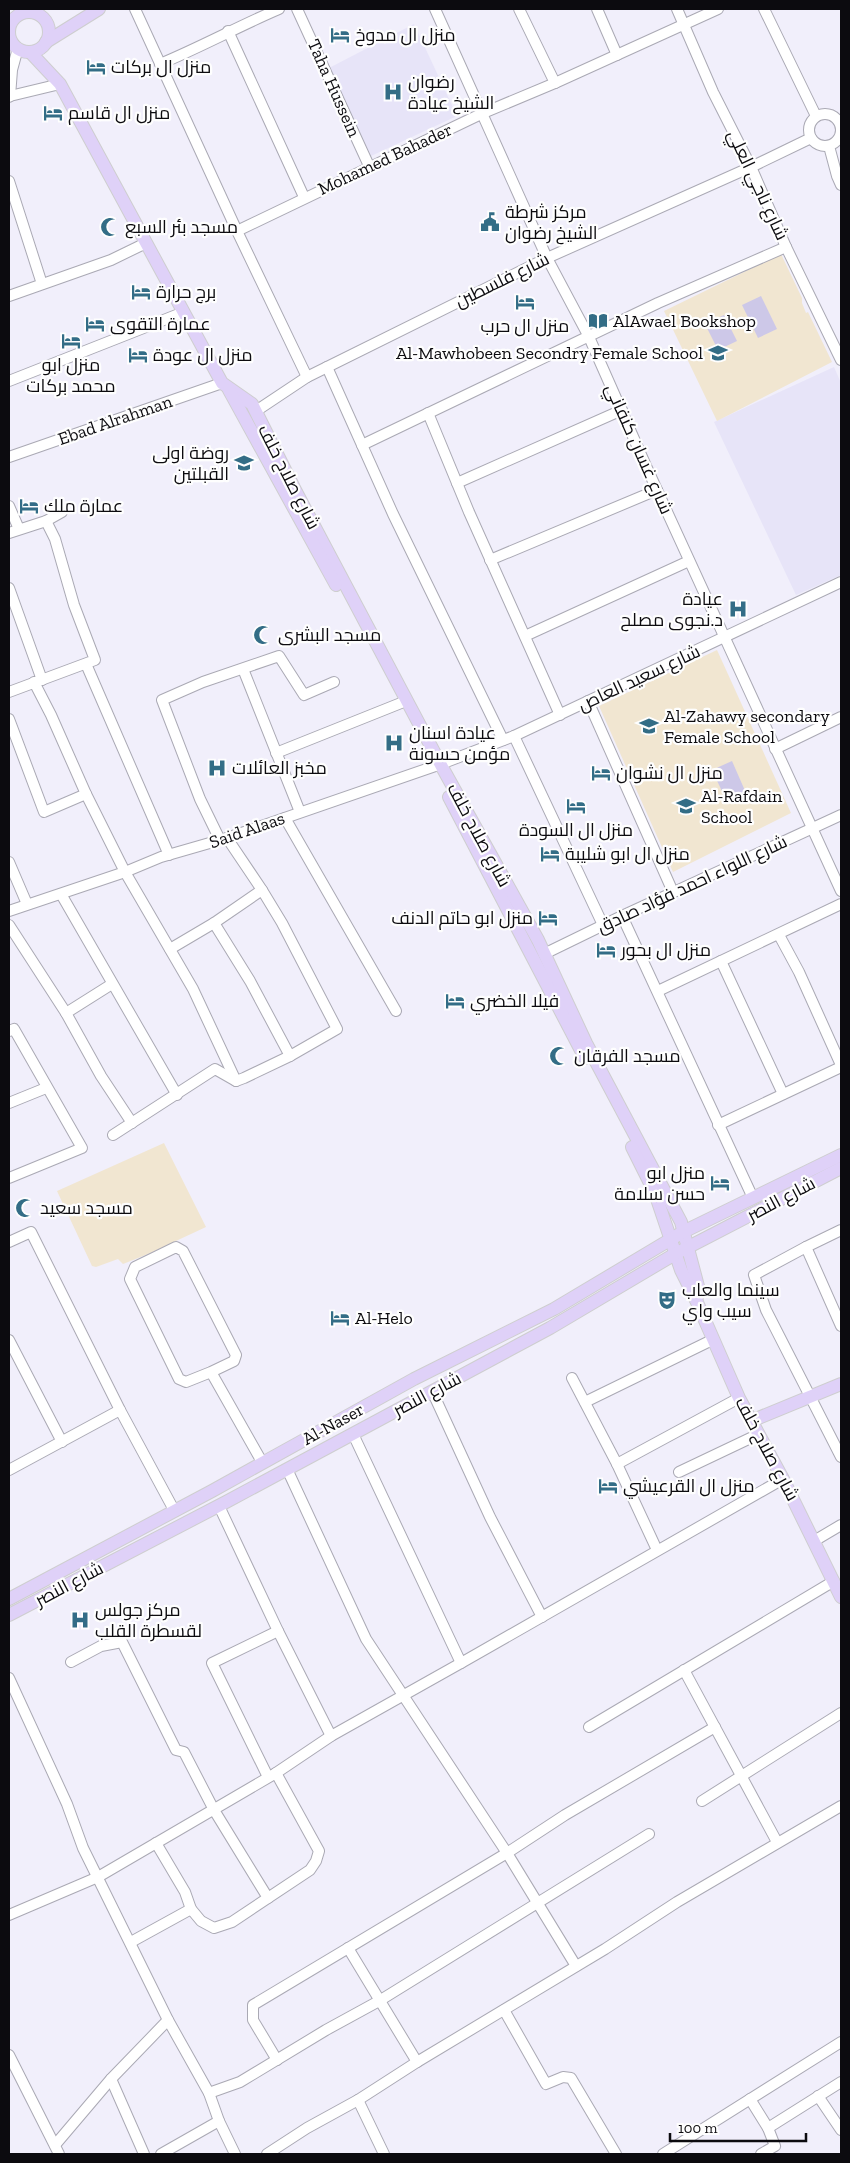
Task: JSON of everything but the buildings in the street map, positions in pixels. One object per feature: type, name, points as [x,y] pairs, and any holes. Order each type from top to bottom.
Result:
[{"type":"main road","points":[[36,14],[46,22],[49,35],[46,42],[42,47],[17,47],[9,32],[10,21],[23,14],[36,14],[50,9]]},
{"type":"main road","points":[[46,42],[99,9]]},
{"type":"main road","name":"شارع صلاح خلف","points":[[17,47],[60,84],[401,703],[544,954],[591,1051],[681,1222],[683,1232],[681,1270],[739,1398],[783,1480],[841,1597]]},
{"type":"main road","name":"شارع صلاح خلف","points":[[224,384],[252,404],[256,411],[655,1193],[669,1240],[681,1252]]},
{"type":"main road","name":"شارع النصر","points":[[683,1232],[841,1155]]},
{"type":"main road","name":"شارع النصر","points":[[9,1615],[219,1506],[550,1328],[681,1252],[841,1168]]},
{"type":"main road","name":"Al-Naser","points":[[9,1599],[212,1491],[414,1379],[554,1309],[683,1232]]},
{"type":"main road","points":[[751,1421],[811,1398],[841,1384]]},
{"type":"street","points":[[135,9],[237,231],[307,376]]},
{"type":"street","points":[[160,64],[279,9]]},
{"type":"street","name":"Taha Hussein","points":[[297,9],[370,168]]},
{"type":"street","name":"شارع غسان كنفاني","points":[[434,9],[547,258],[589,337],[689,561],[721,638],[813,828],[841,891]]},
{"type":"street","points":[[519,9],[555,83]]},
{"type":"street","points":[[597,9],[617,55]]},
{"type":"street","name":"شارع ناجي العلي","points":[[677,9],[713,92],[752,167],[786,246],[841,360]]},
{"type":"street","name":"Mohamed Bahader","points":[[237,231],[304,197],[370,168],[481,114],[555,83],[718,9]]},
{"type":"street","points":[[764,9],[816,116]]},
{"type":"street","points":[[228,32],[304,197]]},
{"type":"street","points":[[17,47],[12,70],[10,97],[60,84]]},
{"type":"street","points":[[829,115],[840,123],[840,136],[837,141],[829,146],[817,145],[811,138],[809,127],[816,116],[829,115]]},
{"type":"street","name":"شارع فلسطين","points":[[256,411],[307,376],[547,258],[752,167],[811,138]]},
{"type":"street","points":[[829,146],[836,176],[841,185]]},
{"type":"street","points":[[9,181],[42,284]]},
{"type":"street","points":[[9,296],[111,260],[146,243]]},
{"type":"street","points":[[362,445],[658,303],[786,246]]},
{"type":"street","points":[[9,381],[184,312]]},
{"type":"street","points":[[327,367],[362,445],[503,740]]},
{"type":"street","name":"Ebad Alrahman","points":[[9,458],[224,384]]},
{"type":"street","points":[[457,483],[622,410]]},
{"type":"street","points":[[428,412],[490,560],[560,715]]},
{"type":"street","points":[[490,560],[657,490]]},
{"type":"street","points":[[9,506],[14,531],[46,521],[62,512]]},
{"type":"street","points":[[9,692],[95,660],[74,605],[55,539],[46,521]]},
{"type":"street","points":[[525,636],[689,561]]},
{"type":"street","name":"شارع سعيد العاص","points":[[437,765],[514,736],[841,582]]},
{"type":"street","points":[[9,588],[38,681],[86,794],[125,872],[193,990],[236,1081]]},
{"type":"street","points":[[236,1081],[290,1056],[336,1029],[282,923],[262,890],[223,839],[200,799],[162,700],[203,682],[279,656],[304,695],[334,682]]},
{"type":"street","points":[[86,664],[169,855]]},
{"type":"street","points":[[242,669],[300,812]]},
{"type":"street","points":[[588,701],[673,892]]},
{"type":"street","points":[[276,753],[401,703]]},
{"type":"street","points":[[775,749],[841,717]]},
{"type":"street","points":[[9,720],[44,812],[86,794]]},
{"type":"street","points":[[514,736],[603,925]]},
{"type":"street","name":"Said Alaas","points":[[9,911],[437,765]]},
{"type":"street","name":"شارع اللواء احمد فؤاد صادق","points":[[544,954],[841,815]]},
{"type":"street","points":[[285,818],[396,1011]]},
{"type":"street","points":[[9,862],[27,904]]},
{"type":"street","points":[[170,948],[214,923],[262,890]]},
{"type":"street","points":[[61,894],[177,1095]]},
{"type":"street","points":[[658,991],[841,904]]},
{"type":"street","points":[[622,916],[696,1071],[718,1125],[753,1198]]},
{"type":"street","points":[[214,923],[250,982],[290,1056]]},
{"type":"street","points":[[9,925],[66,1013],[101,1076],[132,1123]]},
{"type":"street","points":[[718,1125],[841,1066],[779,935]]},
{"type":"street","points":[[721,960],[783,1094]]},
{"type":"street","points":[[66,1013],[112,984]]},
{"type":"street","points":[[9,1031],[14,1029],[82,1148],[9,1178]]},
{"type":"street","points":[[113,1135],[215,1069],[236,1081]]},
{"type":"street","points":[[9,1103],[46,1088]]},
{"type":"street","points":[[841,1230],[754,1275],[766,1310],[801,1382],[841,1457]]},
{"type":"street","points":[[9,1242],[31,1232],[120,1410],[174,1510]]},
{"type":"street","points":[[176,1247],[182,1251],[236,1355],[234,1361],[211,1372],[186,1382],[179,1378],[130,1278],[135,1267],[176,1247]]},
{"type":"street","points":[[806,1247],[841,1326]]},
{"type":"street","points":[[9,1340],[62,1442]]},
{"type":"street","points":[[585,1402],[712,1340]]},
{"type":"street","points":[[211,1372],[262,1462]]},
{"type":"street","points":[[572,1378],[617,1464],[657,1550]]},
{"type":"street","points":[[432,1391],[490,1517],[542,1617]]},
{"type":"street","points":[[617,1464],[739,1398]]},
{"type":"street","points":[[9,1470],[120,1410]]},
{"type":"street","points":[[353,1434],[461,1663]]},
{"type":"street","points":[[679,1472],[759,1434]]},
{"type":"street","points":[[287,1469],[366,1639],[507,1853],[576,1966]]},
{"type":"street","points":[[9,1915],[98,1877],[272,1775],[331,1736],[783,1480]]},
{"type":"street","points":[[219,1506],[278,1631],[331,1736]]},
{"type":"street","points":[[814,1541],[841,1525]]},
{"type":"street","points":[[589,1727],[834,1581]]},
{"type":"street","points":[[156,1843],[185,1892],[191,1909],[201,1921],[214,1928],[232,1922],[310,1870],[316,1861],[318,1851],[272,1775],[212,1663],[278,1631]]},
{"type":"street","points":[[71,1662],[101,1646],[122,1642],[176,1750],[184,1752],[214,1810],[268,1898]]},
{"type":"street","points":[[684,1670],[777,1842]]},
{"type":"street","points":[[9,1678],[67,1804],[83,1848],[168,2020],[209,2093],[218,2122],[235,2154]]},
{"type":"street","points":[[702,1801],[841,1712]]},
{"type":"street","points":[[277,2060],[253,2020],[253,2004],[507,1853],[564,1815],[715,1727]]},
{"type":"street","points":[[267,2154],[777,1842],[841,1806]]},
{"type":"street","points":[[209,2093],[240,2082],[326,2030],[379,2001],[649,1834]]},
{"type":"street","points":[[131,1942],[191,1909]]},
{"type":"street","points":[[348,1948],[417,2062]]},
{"type":"street","points":[[504,2010],[546,2084],[562,2077],[571,2078],[616,2154]]},
{"type":"street","points":[[9,2055],[57,2149],[111,2079],[168,2020]]},
{"type":"street","points":[[663,2154],[841,2042]]},
{"type":"street","points":[[111,2079],[144,2154]]},
{"type":"street","points":[[768,2128],[841,2082]]},
{"type":"street","points":[[818,2096],[841,2130]]},
{"type":"street","points":[[750,2099],[768,2128],[775,2146],[760,2154]]},
{"type":"street","points":[[358,2100],[384,2154]]},
{"type":"street","points":[[161,2154],[218,2122]]},
{"type":"shaded area","name":"رضوان الشيخ عيادة","points":[[414,24],[457,116],[371,156],[329,68]]},
{"type":"shaded area","points":[[781,254],[802,298],[806,313],[808,312],[832,362],[717,421],[664,311]]},
{"type":"shaded area","points":[[761,296],[777,329],[758,338],[742,305]]},
{"type":"shaded area","points":[[724,315],[737,341],[718,350],[705,324]]},
{"type":"shaded area","points":[[834,367],[841,383],[841,575],[796,595],[714,422]]},
{"type":"shaded area","points":[[717,650],[791,813],[673,872],[599,706]]},
{"type":"shaded area","points":[[732,761],[746,793],[727,802],[712,770]]},
{"type":"shaded area","points":[[164,1143],[206,1227],[123,1264],[118,1259],[96,1267],[92,1266],[57,1191]]},
{"type":"place","name":"منزل ال مدوخ","points":[[340,35]]},
{"type":"place","name":"منزل ال بركات","points":[[96,67]]},
{"type":"place","name":"رضوان الشيخ عيادة","points":[[393,92]]},
{"type":"place","name":"منزل ال قاسم","points":[[53,113]]},
{"type":"place","name":"مركز شرطة الشيخ رضوان","points":[[490,222]]},
{"type":"place","name":"مسجد بئر السبع","points":[[110,227]]},
{"type":"place","name":"برج حرارة","points":[[141,292]]},
{"type":"place","name":"منزل ال حرب","points":[[525,302]]},
{"type":"place","name":"AlAwael Bookshop","points":[[598,321]]},
{"type":"place","name":"عمارة التقوى","points":[[95,324]]},
{"type":"place","name":"منزل ابو محمد بركات","points":[[71,341]]},
{"type":"place","name":"Al-Mawhobeen Secondry Female School","points":[[718,353]]},
{"type":"place","name":"منزل ال عودة","points":[[138,355]]},
{"type":"place","name":"روضة اولى القبلتين","points":[[244,463]]},
{"type":"place","name":"عمارة ملك","points":[[29,506]]},
{"type":"place","name":"عيادة د.نجوى مصلح","points":[[738,609]]},
{"type":"place","name":"مسجد البشرى","points":[[263,635]]},
{"type":"place","name":"Al-Zahawy secondary Female School","points":[[649,726]]},
{"type":"place","name":"عيادة اسنان مؤمن حسونة","points":[[394,743]]},
{"type":"place","name":"مخبز العائلات","points":[[217,768]]},
{"type":"place","name":"منزل ال نشوان","points":[[601,773]]},
{"type":"place","name":"منزل ال السودة","points":[[576,806]]},
{"type":"place","name":"Al-Rafdain School","points":[[686,806]]},
{"type":"place","name":"منزل ال ابو شليبة","points":[[550,854]]},
{"type":"place","name":"منزل ابو حاتم الدنف","points":[[548,918]]},
{"type":"place","name":"منزل ال بحور","points":[[606,950]]},
{"type":"place","name":"فيلا الخضري","points":[[455,1001]]},
{"type":"place","name":"مسجد الفرقان","points":[[559,1056]]},
{"type":"place","name":"منزل ابو حسن سلامة","points":[[720,1183]]},
{"type":"place","name":"مسجد سعيد","points":[[25,1208]]},
{"type":"place","name":"سينما والعاب سيب واي","points":[[667,1300]]},
{"type":"place","name":"Al-Helo","points":[[340,1318]]},
{"type":"place","name":"منزل ال القرعيشي","points":[[608,1486]]},
{"type":"place","name":"مركز جولس لقسطرة القلب","points":[[80,1620]]}]
